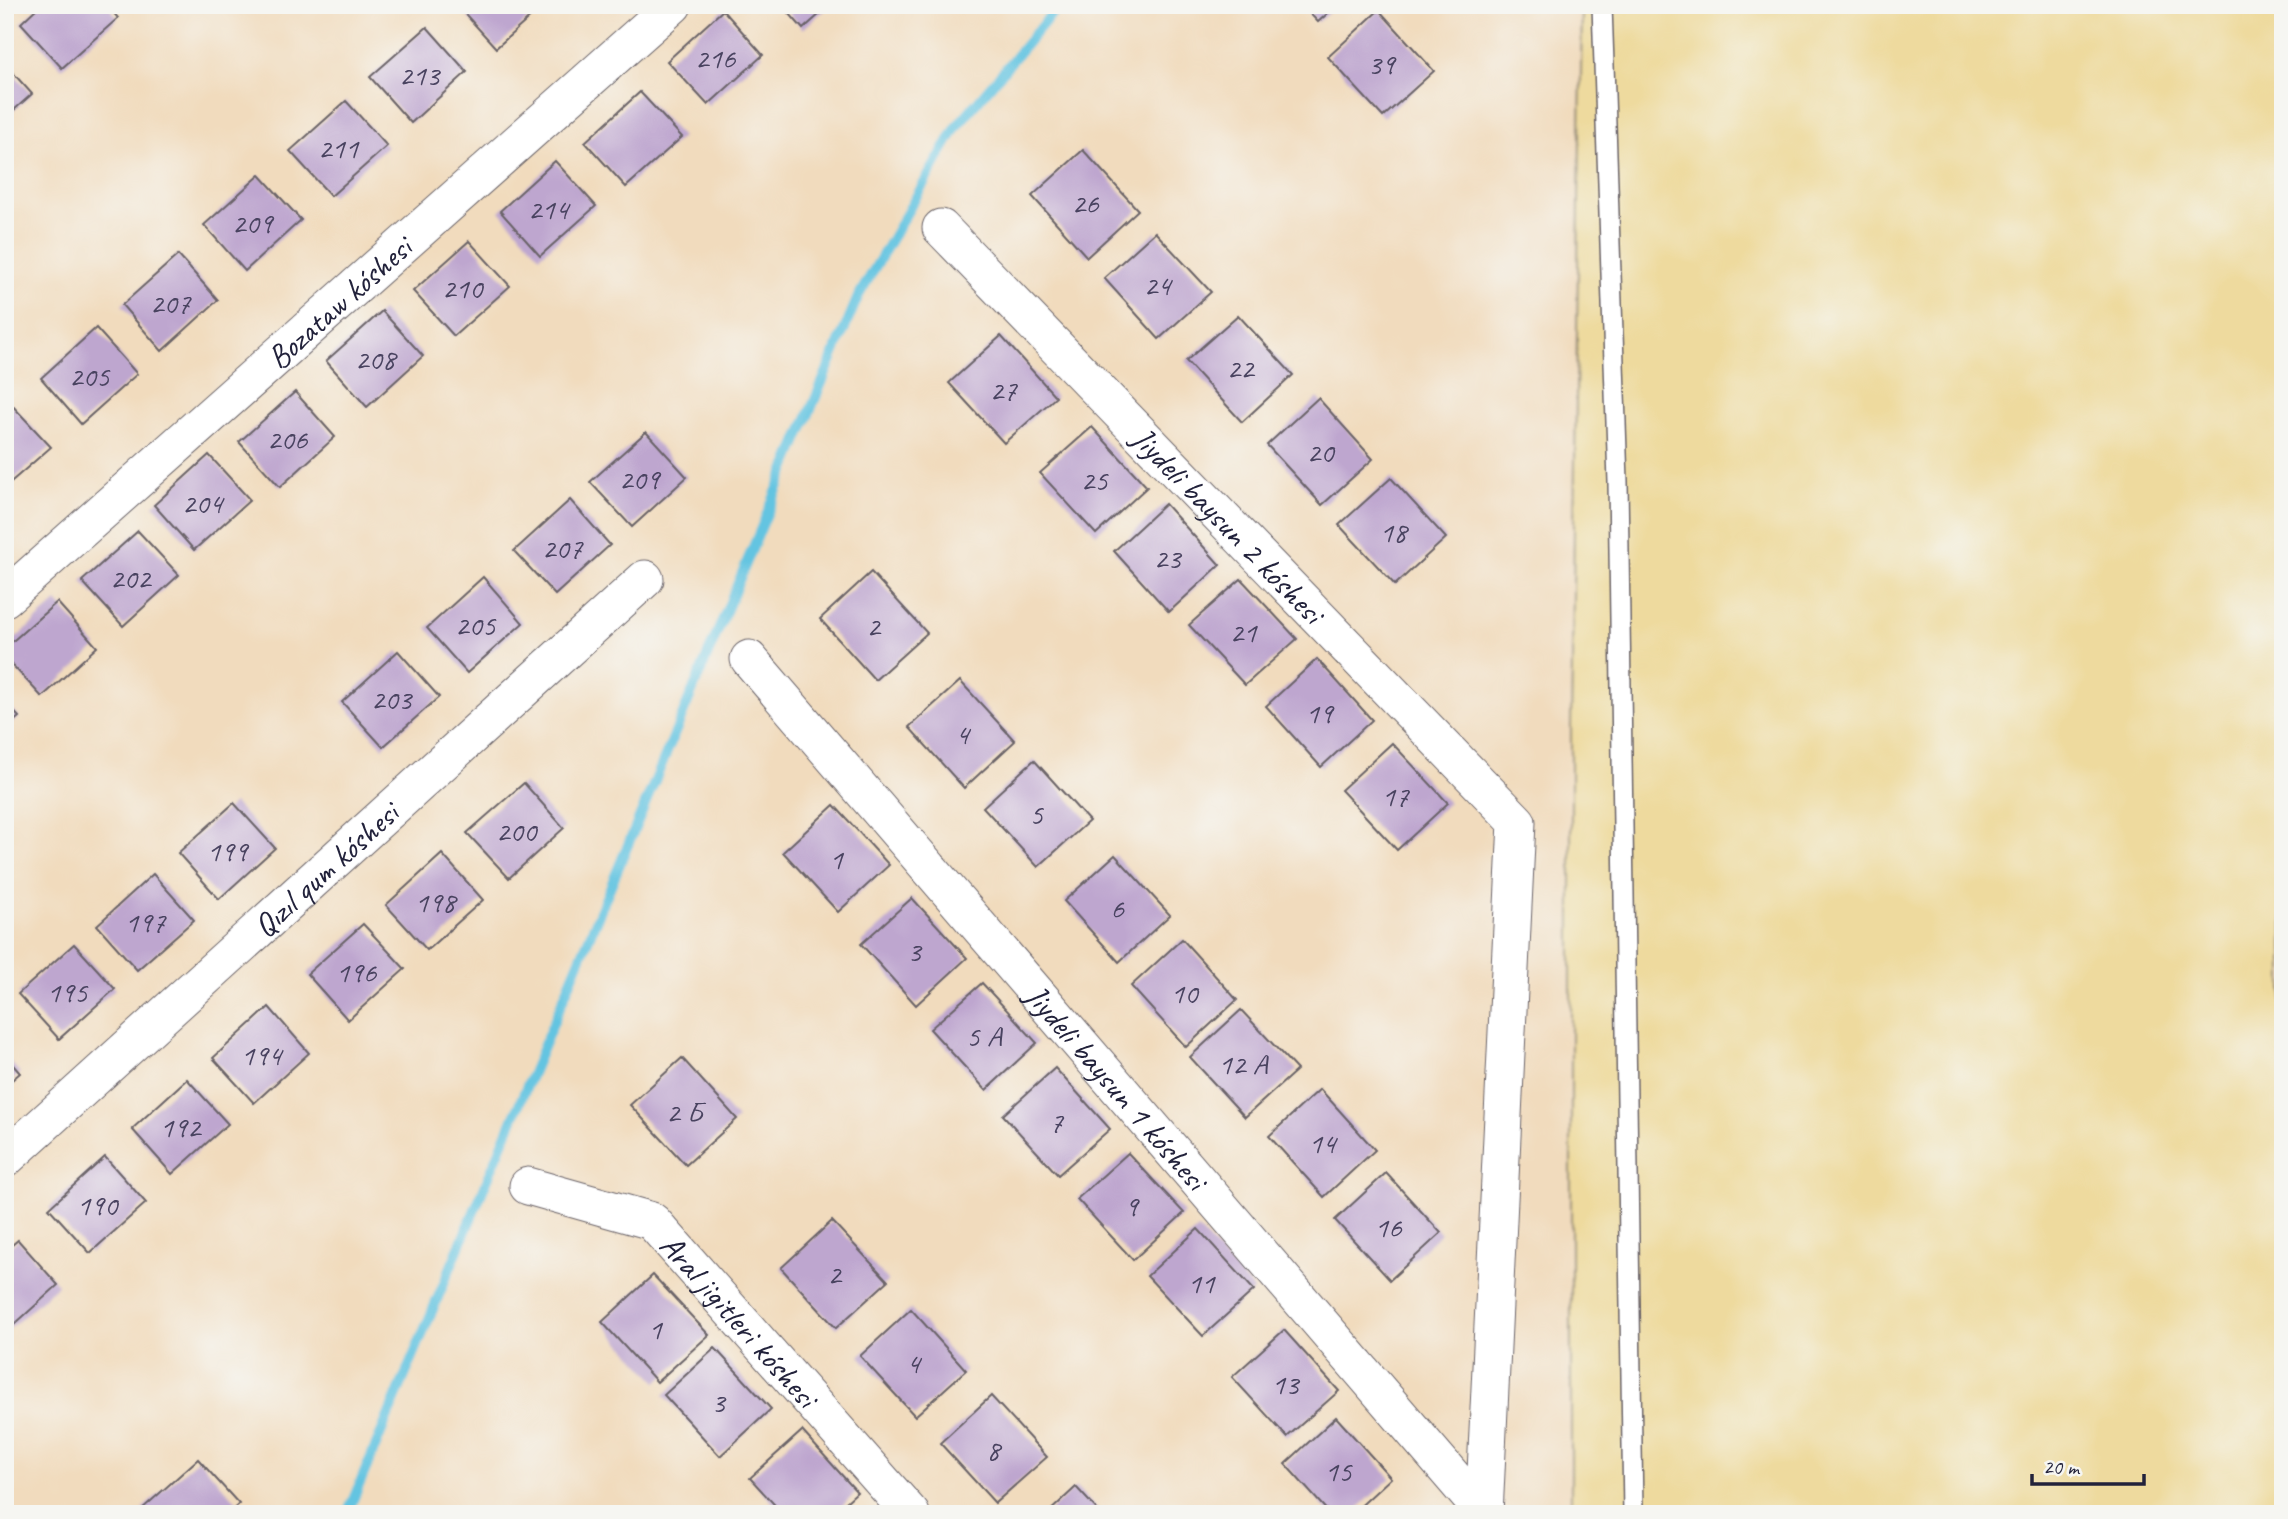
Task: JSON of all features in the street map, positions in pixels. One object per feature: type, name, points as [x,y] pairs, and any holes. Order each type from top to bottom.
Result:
[{"type":"street","name":"Bozataw kóshesi","points":[[5,598],[673,5]]},
{"type":"street","name":"Jiydeli baysun 2 kóshesi","points":[[941,228],[1517,822],[1484,1513]]},
{"type":"street","name":"Qızıl qum kóshesi","points":[[5,1159],[645,579]]},
{"type":"street","name":"Jiydeli baysun 1 kóshesi","points":[[749,659],[1484,1513]]},
{"type":"street","name":"Aral jigitleri kóshesi","points":[[528,1186],[652,1221],[911,1514]]},
{"type":"lane","points":[[1602,5],[1618,482],[1633,1514]]},
{"type":"sand","points":[[1582,5],[2283,5],[2283,1514],[1571,1514],[1571,726]]},
{"type":"building","points":[[40,5],[107,5],[118,18],[62,68],[21,23]]},
{"type":"building","points":[[457,5],[544,5],[496,48]]},
{"type":"building","points":[[782,5],[830,5],[803,29]]},
{"type":"building","points":[[1302,5],[1337,5],[1318,22]]},
{"type":"building","points":[[723,10],[763,55],[708,105],[667,61]]},
{"type":"building","points":[[1379,10],[1434,71],[1383,117],[1328,57]]},
{"type":"building","points":[[427,27],[467,72],[411,123],[370,77]]},
{"type":"building","points":[[5,64],[32,94],[5,118]]},
{"type":"building","points":[[640,92],[682,137],[626,187],[585,142]]},
{"type":"building","points":[[346,101],[387,146],[331,196],[290,151]]},
{"type":"building","points":[[1083,150],[1138,210],[1087,257],[1032,196]]},
{"type":"building","points":[[555,161],[596,206],[540,256],[500,211]]},
{"type":"building","points":[[260,175],[301,220],[245,271],[204,225]]},
{"type":"building","points":[[1155,232],[1211,292],[1159,339],[1104,278]]},
{"type":"building","points":[[469,241],[510,286],[454,336],[413,291]]},
{"type":"building","points":[[178,255],[218,300],[162,351],[122,305]]},
{"type":"building","points":[[382,311],[423,356],[367,407],[326,361]]},
{"type":"building","points":[[1238,315],[1293,375],[1242,422],[1186,361]]},
{"type":"building","points":[[96,328],[137,374],[81,424],[41,378]]},
{"type":"building","points":[[1001,336],[1056,397],[1004,443],[949,383]]},
{"type":"building","points":[[295,392],[335,437],[280,487],[239,442]]},
{"type":"building","points":[[1318,398],[1373,459],[1322,505],[1267,445]]},
{"type":"building","points":[[9,402],[51,447],[5,487],[5,405]]},
{"type":"building","points":[[1092,427],[1147,487],[1096,534],[1040,473]]},
{"type":"building","points":[[646,432],[687,477],[632,527],[590,482]]},
{"type":"building","points":[[209,455],[250,500],[194,550],[154,505]]},
{"type":"building","points":[[1391,478],[1446,538],[1395,585],[1339,525]]},
{"type":"building","points":[[570,500],[610,545],[555,595],[514,551]]},
{"type":"building","points":[[1165,504],[1220,565],[1169,612],[1114,551]]},
{"type":"building","points":[[138,531],[179,575],[123,626],[82,581]]},
{"type":"building","points":[[871,572],[927,633],[875,680],[820,619]]},
{"type":"building","points":[[483,577],[523,623],[467,673],[427,628]]},
{"type":"building","points":[[1241,579],[1297,639],[1245,685],[1189,625]]},
{"type":"building","points":[[57,602],[97,647],[42,697],[5,657],[5,648]]},
{"type":"building","points":[[398,651],[439,697],[383,747],[342,702]]},
{"type":"building","points":[[1317,659],[1372,720],[1321,767],[1266,706]]},
{"type":"building","points":[[960,681],[1015,741],[964,788],[909,727]]},
{"type":"building","points":[[5,702],[19,717],[5,729]]},
{"type":"building","points":[[1392,743],[1448,803],[1397,850],[1341,790]]},
{"type":"building","points":[[1034,760],[1089,821],[1038,867],[983,807]]},
{"type":"building","points":[[524,783],[564,828],[509,878],[467,833]]},
{"type":"building","points":[[234,803],[275,848],[219,899],[178,853]]},
{"type":"building","points":[[834,805],[889,865],[838,912],[783,852]]},
{"type":"building","points":[[442,854],[483,900],[427,950],[386,905]]},
{"type":"building","points":[[1115,855],[1170,915],[1119,962],[1064,901]]},
{"type":"building","points":[[153,874],[194,920],[137,970],[97,925]]},
{"type":"building","points":[[912,898],[967,958],[916,1005],[861,944]]},
{"type":"building","points":[[363,924],[405,969],[348,1020],[307,974]]},
{"type":"building","points":[[1182,939],[1237,1000],[1186,1047],[1131,986]]},
{"type":"building","points":[[74,944],[115,989],[59,1039],[18,994]]},
{"type":"building","points":[[982,983],[1037,1043],[986,1090],[930,1029]]},
{"type":"building","points":[[269,1007],[309,1053],[254,1103],[213,1058]]},
{"type":"building","points":[[1241,1010],[1297,1070],[1245,1117],[1190,1057]]},
{"type":"building","points":[[5,1056],[20,1073],[5,1086]]},
{"type":"building","points":[[682,1058],[737,1119],[686,1165],[630,1105]]},
{"type":"building","points":[[1055,1068],[1110,1129],[1058,1175],[1003,1115]]},
{"type":"building","points":[[187,1079],[228,1124],[172,1174],[132,1129]]},
{"type":"building","points":[[1320,1089],[1375,1150],[1324,1197],[1269,1136]]},
{"type":"building","points":[[1128,1153],[1184,1213],[1133,1260],[1077,1199]]},
{"type":"building","points":[[105,1157],[146,1203],[90,1253],[49,1208]]},
{"type":"building","points":[[1386,1173],[1441,1233],[1390,1280],[1335,1220]]},
{"type":"building","points":[[832,1221],[888,1281],[836,1328],[781,1268]]},
{"type":"building","points":[[1198,1229],[1254,1290],[1203,1336],[1147,1276]]},
{"type":"building","points":[[18,1240],[58,1285],[5,1333],[5,1251]]},
{"type":"building","points":[[653,1275],[709,1335],[657,1382],[602,1322]]},
{"type":"building","points":[[911,1309],[966,1370],[915,1416],[860,1356]]},
{"type":"building","points":[[1284,1330],[1339,1391],[1287,1437],[1232,1377]]},
{"type":"building","points":[[715,1348],[771,1409],[720,1456],[664,1395]]},
{"type":"building","points":[[991,1396],[1047,1457],[995,1503],[940,1443]]},
{"type":"building","points":[[1336,1417],[1391,1478],[1352,1514],[1330,1514],[1285,1464]]},
{"type":"building","points":[[802,1431],[857,1492],[833,1514],[783,1514],[750,1478]]},
{"type":"building","points":[[198,1459],[239,1504],[228,1514],[146,1514],[142,1509]]},
{"type":"building","points":[[1076,1487],[1101,1514],[1047,1514]]},
{"type":"waterway","points":[[347,1514],[858,297],[957,126],[1059,5]]}]
